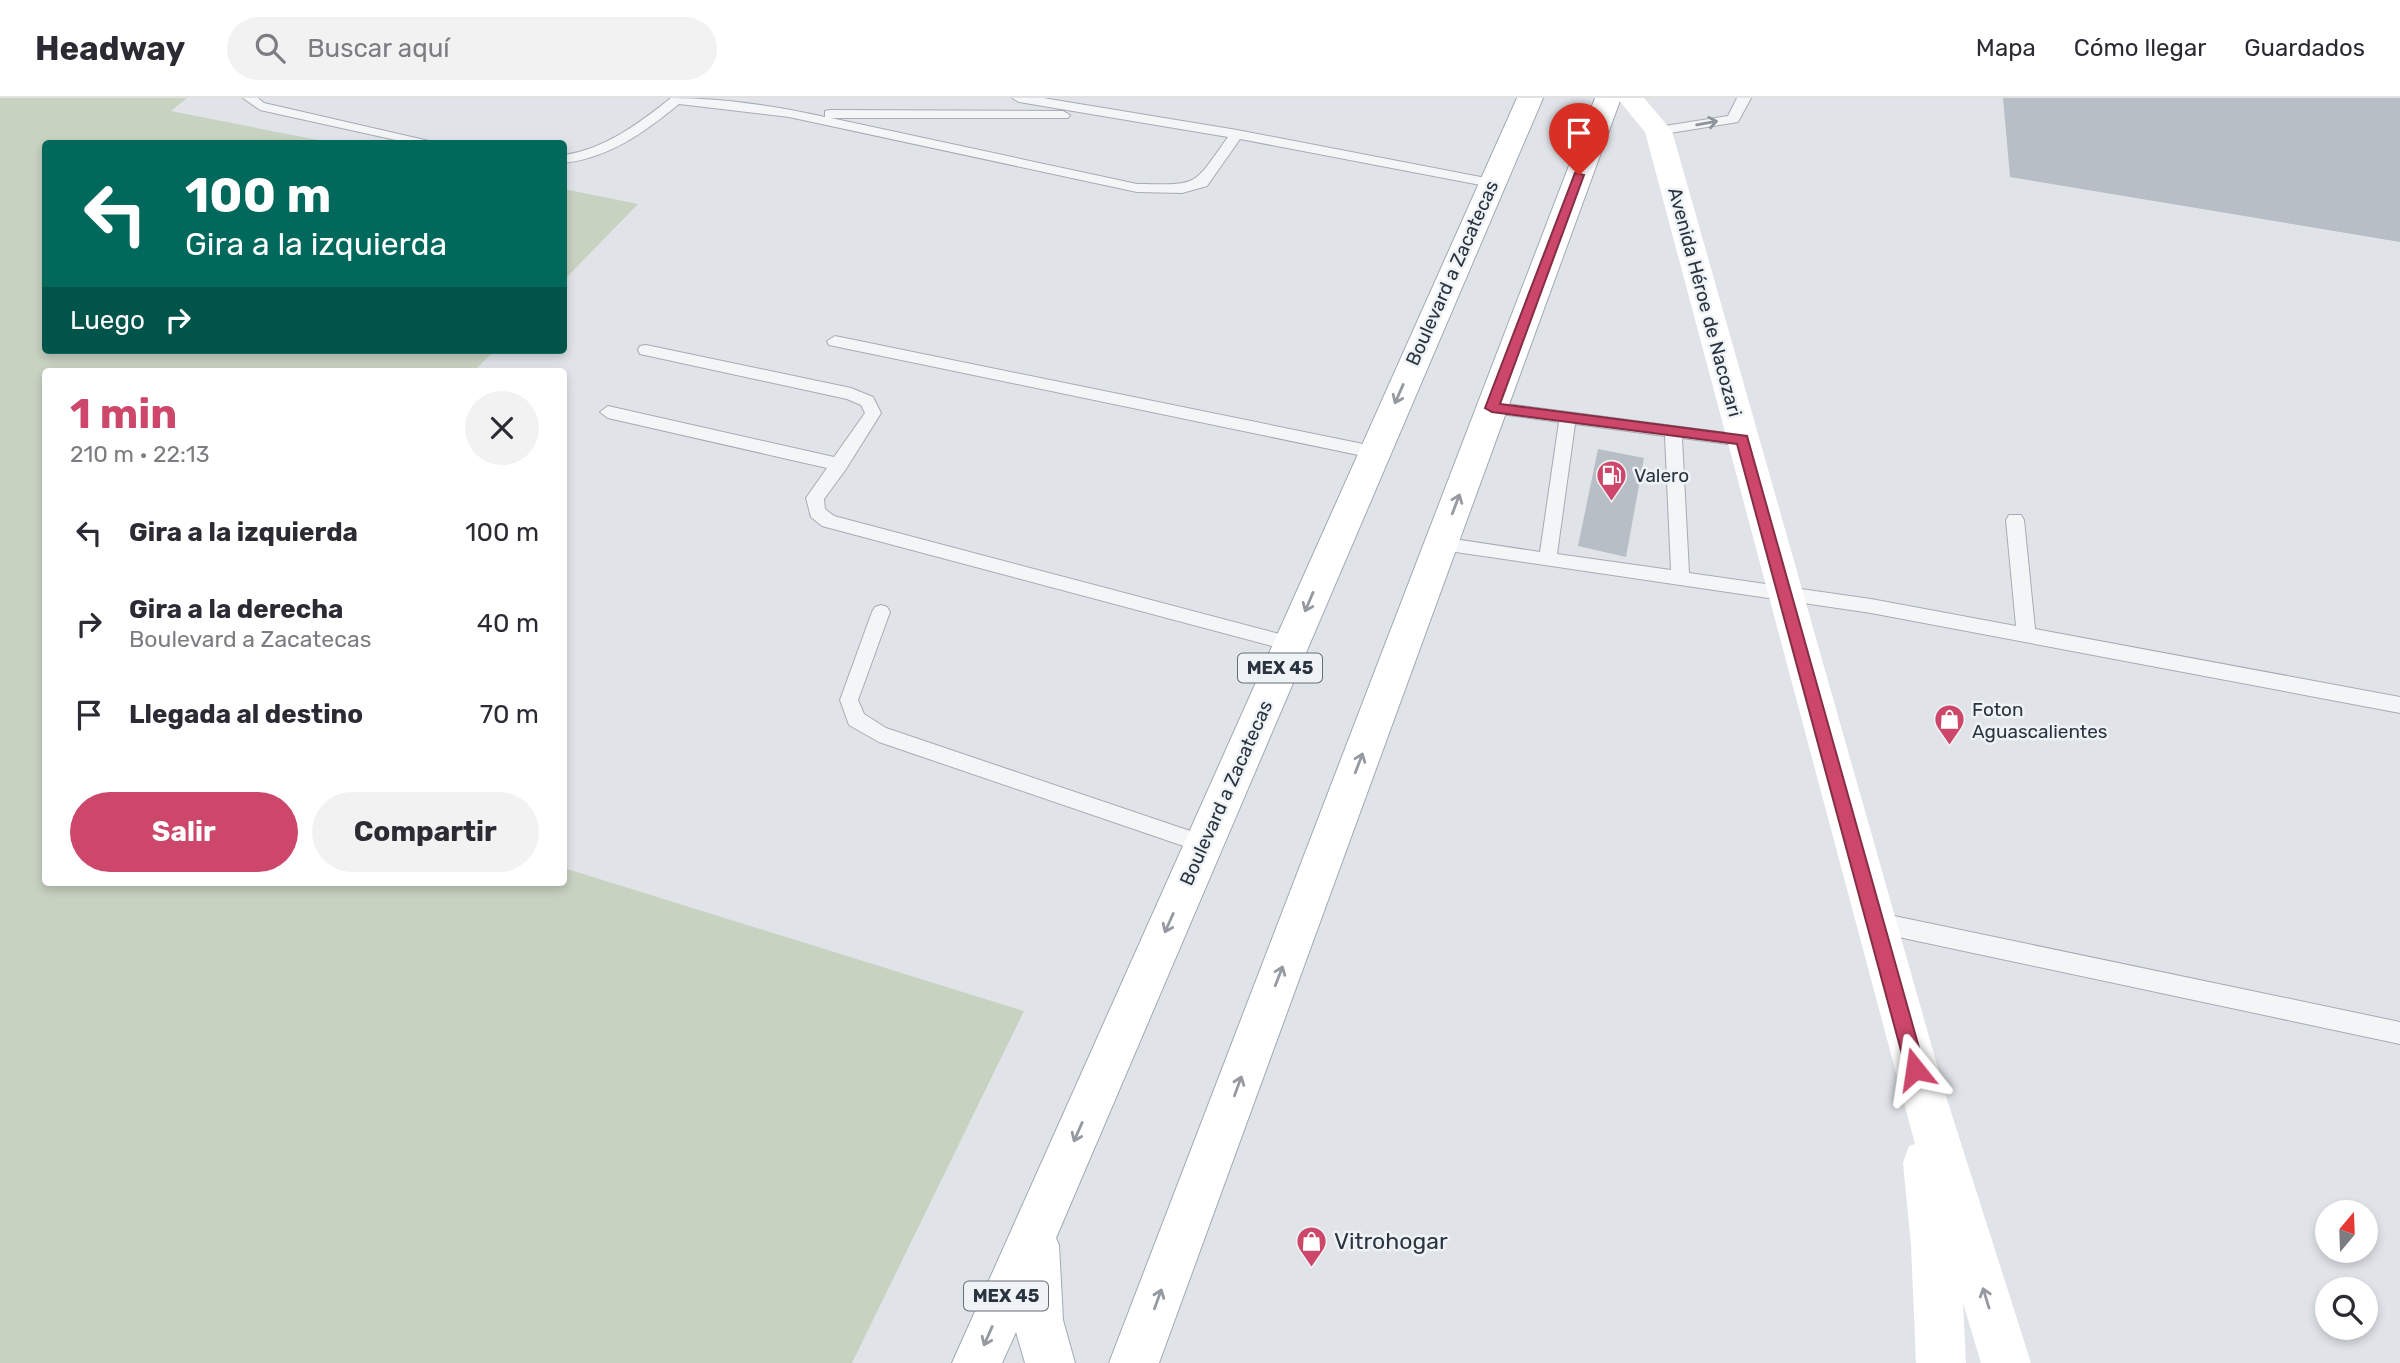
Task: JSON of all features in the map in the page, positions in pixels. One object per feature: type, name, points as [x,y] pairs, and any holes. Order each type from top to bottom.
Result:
[{"type":"main road","points":[[1134,1363],[1608,98]]},
{"type":"main road","name":"Avenida Héroe de Nacozari","points":[[1630,98],[1658,131],[1922,1093],[2006,1363]]},
{"type":"main road","name":"Boulevard a Zacatecas","points":[[977,1363],[1527,101]]},
{"type":"main road","points":[[1922,1093],[1921,1117],[1935,1245],[1941,1363]]},
{"type":"main road","points":[[1036,1229],[1035,1292],[1043,1347],[1050,1363]]},
{"type":"lane","points":[[250,98],[260,106],[417,140]]},
{"type":"lane","points":[[1019,98],[1237,134],[1491,183]]},
{"type":"lane","points":[[1119,98],[1129,115]]},
{"type":"lane","points":[[1658,131],[1733,119],[1744,98]]},
{"type":"lane","points":[[567,159],[575,159],[612,145],[678,99],[789,113],[1137,188],[1182,189],[1202,183],[1237,134]]},
{"type":"lane","points":[[789,113],[1129,115]]},
{"type":"lane","points":[[835,341],[1373,452]]},
{"type":"lane","points":[[646,349],[851,394],[867,401],[873,413],[815,498],[817,512],[828,521],[1291,644]]},
{"type":"lane","points":[[1492,408],[1743,440]]},
{"type":"lane","points":[[608,412],[840,465]]},
{"type":"lane","points":[[1548,559],[1568,417]]},
{"type":"lane","points":[[1673,431],[1680,578]]},
{"type":"lane","points":[[2015,520],[2026,635]]},
{"type":"lane","points":[[1441,544],[1871,606],[2400,705]]},
{"type":"lane","points":[[881,612],[849,700],[856,719],[879,734],[1203,844]]},
{"type":"lane","points":[[1875,922],[2400,1033]]},
{"type":"green space","points":[[0,98],[187,98],[171,111],[318,140],[42,140],[42,354],[491,354],[477,368],[42,368],[42,886],[567,886],[567,869],[1024,1011],[852,1363],[0,1363]]},
{"type":"green space","points":[[567,190],[638,204],[567,277]]},
{"type":"building","points":[[2003,98],[2400,98],[2400,242],[2010,177]]},
{"type":"building","name":"Valero","points":[[1598,449],[1644,458],[1626,557],[1578,546]]},
{"type":"place","name":"Valero","points":[[1611,502]]},
{"type":"place","name":"Foton Aguascalientes","points":[[1949,747]]},
{"type":"place","name":"Vitrohogar","points":[[1311,1268]]},
{"type":"route","points":[[1579,175],[1492,408],[1743,440],[1915,1069]]}]
